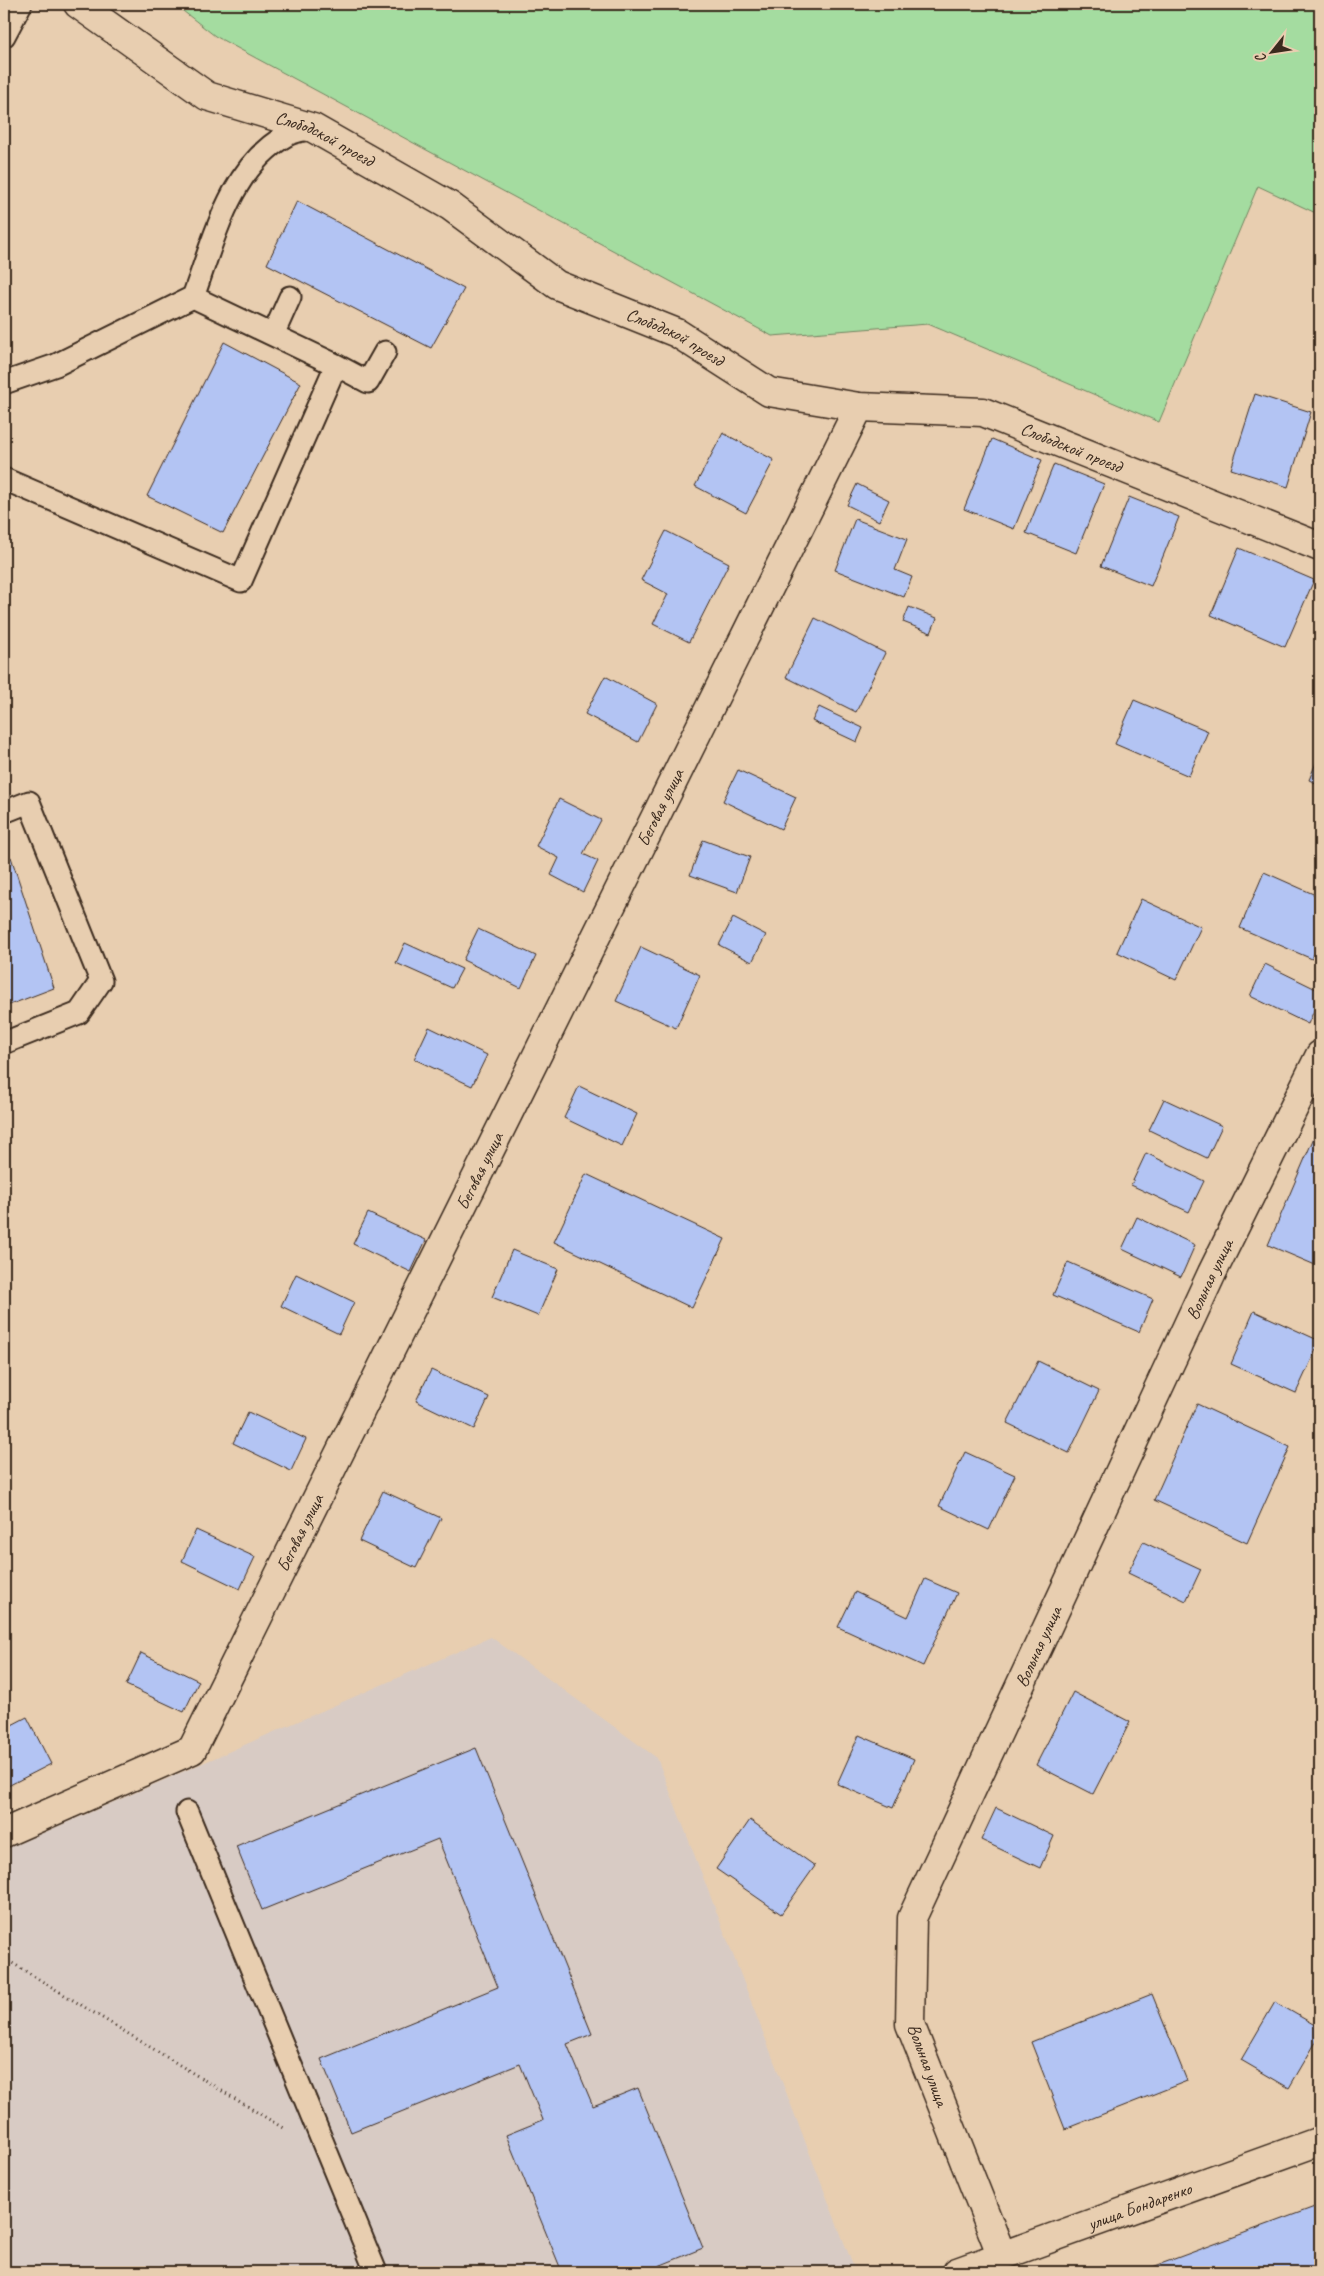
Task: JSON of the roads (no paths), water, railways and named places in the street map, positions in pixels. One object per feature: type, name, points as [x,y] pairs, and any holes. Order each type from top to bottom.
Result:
[{"type":"street","name":"Слободской проезд","points":[[78,4],[207,96],[313,128],[450,206],[558,285],[677,334],[769,392],[860,407],[983,412],[1320,547]]},
{"type":"street","name":"Беговая улица","points":[[4,1833],[192,1750],[860,407]]},
{"type":"street","name":"Вольная улица","points":[[1002,2256],[910,2024],[912,1918],[1212,1273],[1320,1055]]},
{"type":"street","name":"улица Бондаренко","points":[[958,2272],[1320,2141]]},
{"type":"lane","points":[[4,36],[21,4]]},
{"type":"lane","points":[[4,382],[56,365],[193,296],[221,219],[242,177],[261,153],[288,134],[313,128]]},
{"type":"lane","points":[[193,296],[368,382],[386,352]]},
{"type":"lane","points":[[273,335],[290,297]]},
{"type":"lane","points":[[4,480],[240,581],[336,365]]},
{"type":"lane","points":[[4,812],[29,802],[101,981],[78,1013],[4,1043]]},
{"type":"lane","points":[[187,1812],[376,2272]]}]
